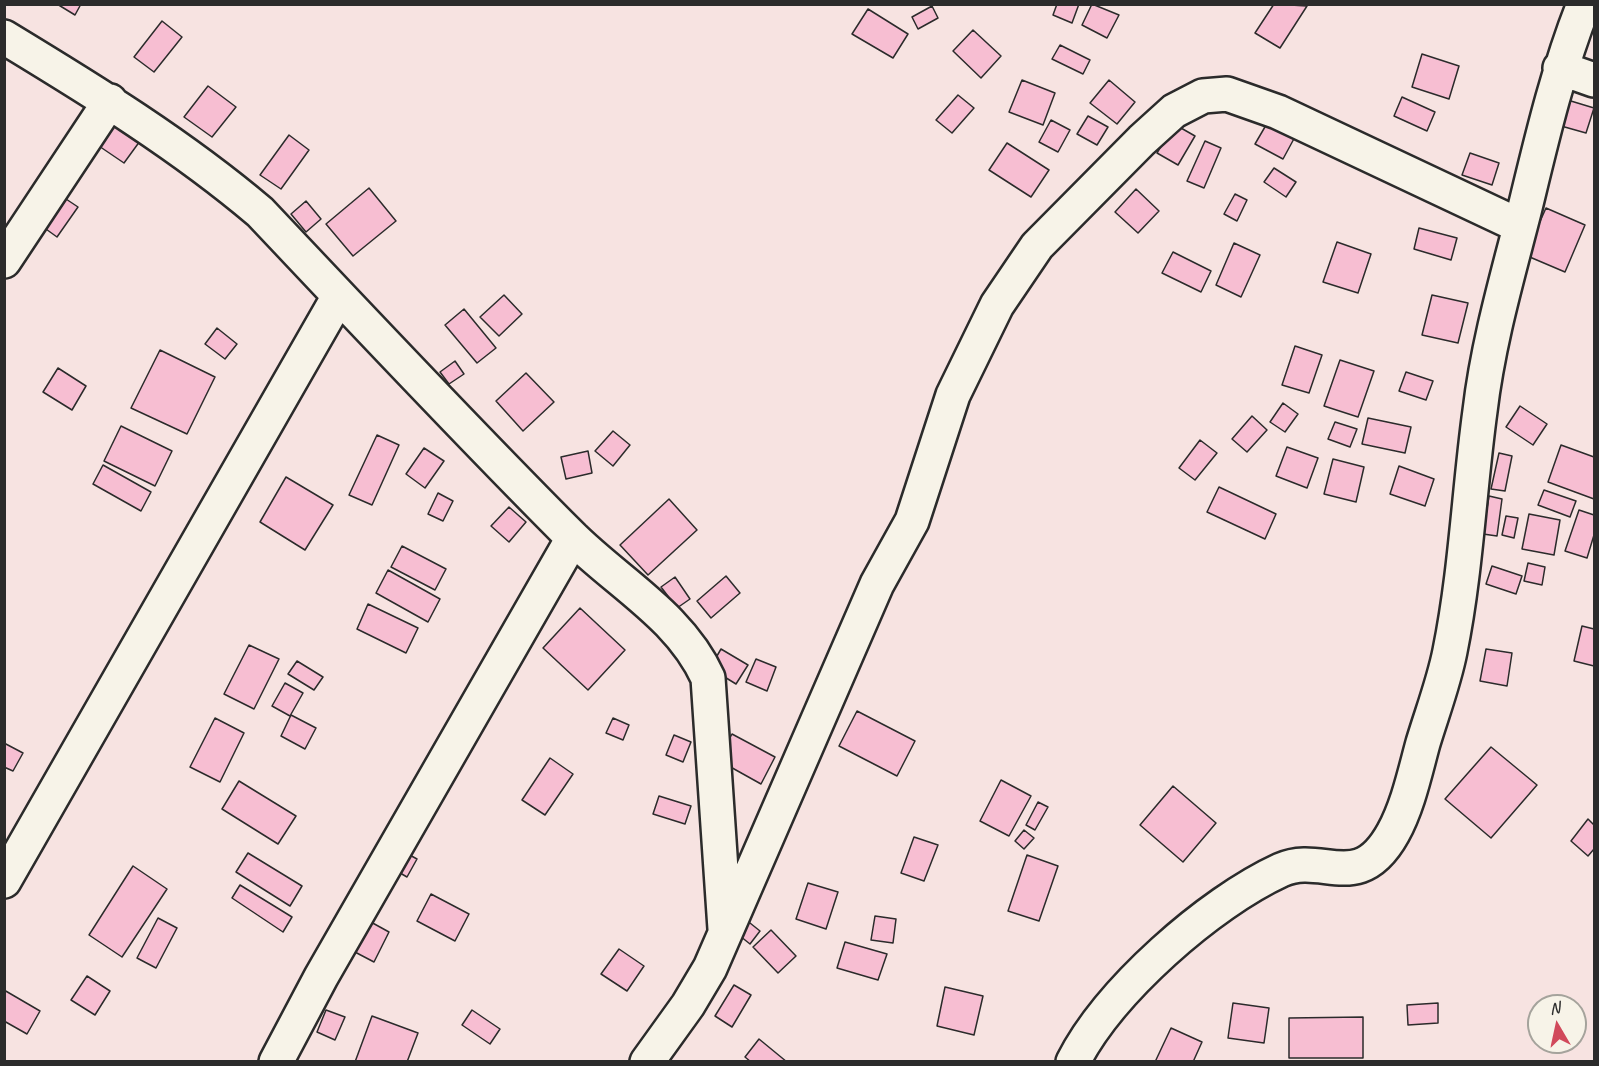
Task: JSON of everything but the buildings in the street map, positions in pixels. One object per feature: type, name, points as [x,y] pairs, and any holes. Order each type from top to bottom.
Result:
[{"type":"street","points":[[1073,1062],[1082,1043],[1151,964],[1207,916],[1249,887],[1285,868],[1316,866],[1340,870],[1360,865],[1374,858],[1393,834],[1407,797],[1450,652],[1485,372],[1560,68],[1584,4]]},
{"type":"street","points":[[4,37],[110,100],[221,180],[260,212],[573,538],[676,627],[697,654],[708,678],[725,934]]},
{"type":"street","points":[[1560,68],[1594,80]]},
{"type":"street","points":[[647,1062],[688,1005],[710,968],[877,584],[912,521],[953,395],[997,305],[1037,246],[1174,111],[1203,96],[1227,94],[1278,112],[1520,226]]},
{"type":"street","points":[[4,261],[110,100]]},
{"type":"street","points":[[4,881],[339,296]]},
{"type":"street","points":[[276,1062],[321,977],[573,538]]}]
